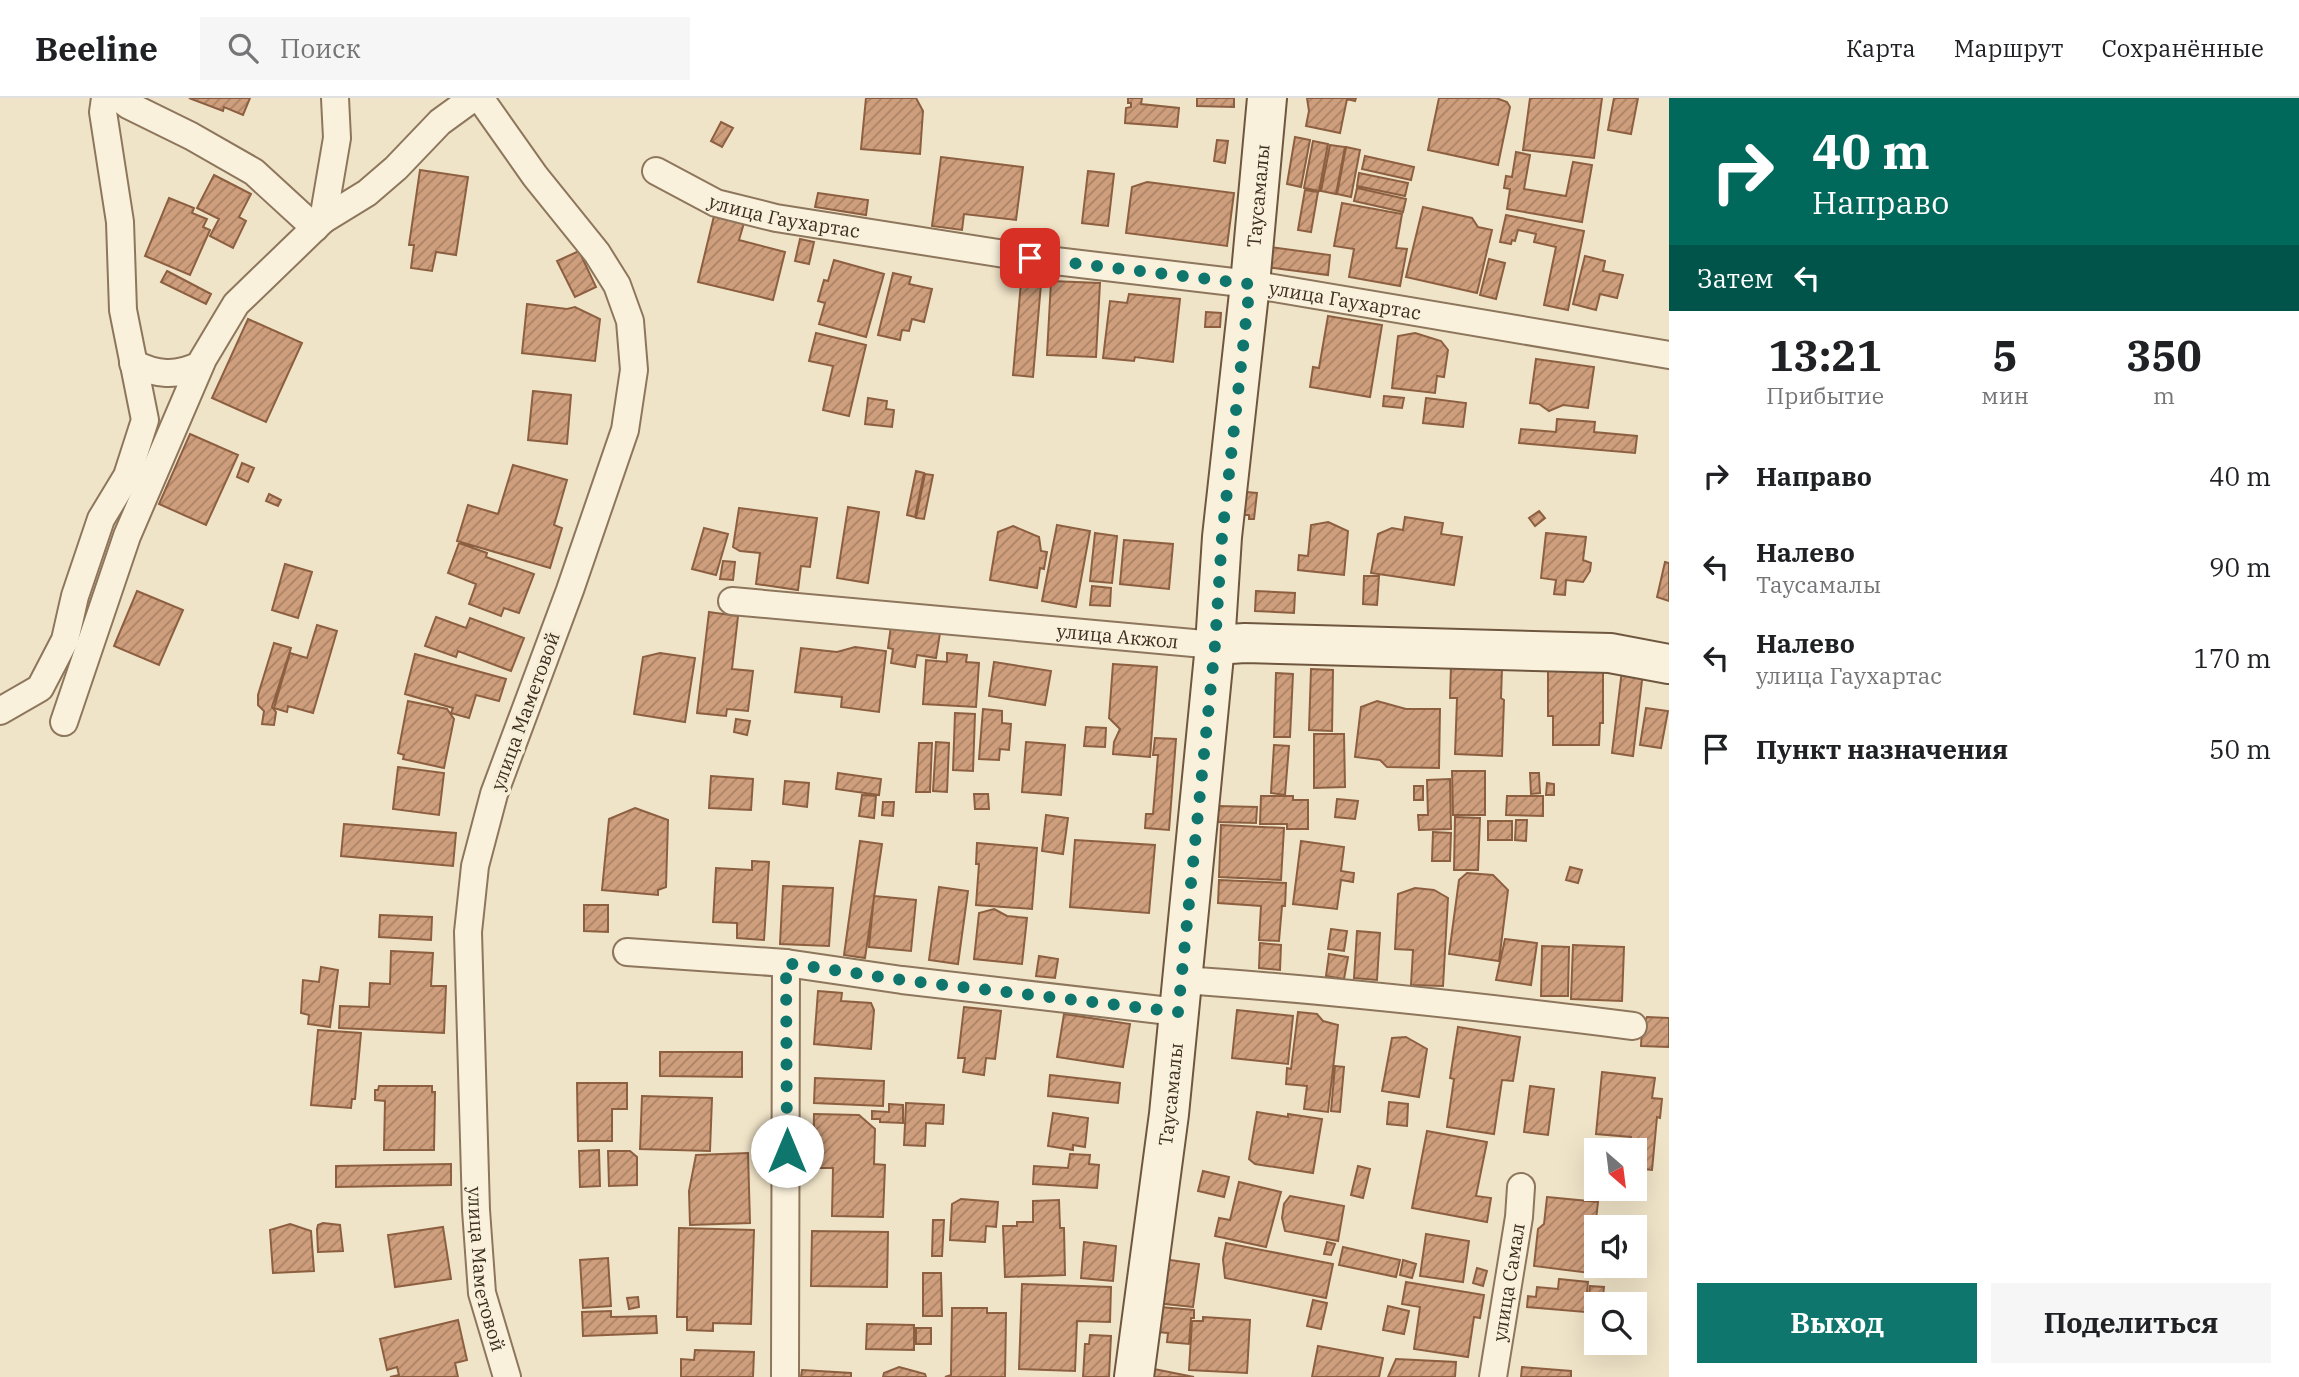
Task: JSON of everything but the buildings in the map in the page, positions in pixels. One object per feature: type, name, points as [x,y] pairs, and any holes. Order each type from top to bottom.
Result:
[{"type":"street","points":[[0,711],[40,688],[65,640],[75,596],[101,519],[127,476],[145,420],[123,310],[120,222],[103,113],[105,98]]},
{"type":"street","points":[[119,98],[254,172],[319,224]]},
{"type":"street","points":[[319,224],[337,138],[335,98]]},
{"type":"street","points":[[64,722],[127,536],[200,365],[236,304],[319,224],[367,193],[396,168],[440,121],[473,98]]},
{"type":"street","name":"улица Маметовой","points":[[480,98],[535,176],[597,253],[617,285],[630,321],[634,370],[625,430],[570,590],[494,794],[475,866],[468,932],[476,1210],[482,1293],[507,1377]]},
{"type":"street","name":"Таусамалы","points":[[1134,1377],[1169,1114],[1215,645],[1222,537],[1267,98]]},
{"type":"street","name":"улица Гаухартас","points":[[656,172],[716,203],[776,218],[1030,258],[1250,284],[1669,355]]},
{"type":"street","points":[[133,363],[150,372],[171,374],[189,371],[200,365]]},
{"type":"street","name":"улица Акжол","points":[[732,601],[1215,645],[1258,643],[1530,649],[1610,653],[1669,664]]},
{"type":"street","points":[[627,952],[786,963],[916,981],[1180,996],[1257,985],[1469,1005],[1633,1026]]},
{"type":"street","points":[[785,1377],[786,963]]},
{"type":"street","name":"улица Самал","points":[[1493,1377],[1519,1217],[1521,1187]]},
{"type":"route","points":[[787,1151],[786,963],[902,980],[1178,1012],[1215,645],[1222,537],[1250,284],[1030,258]]}]
